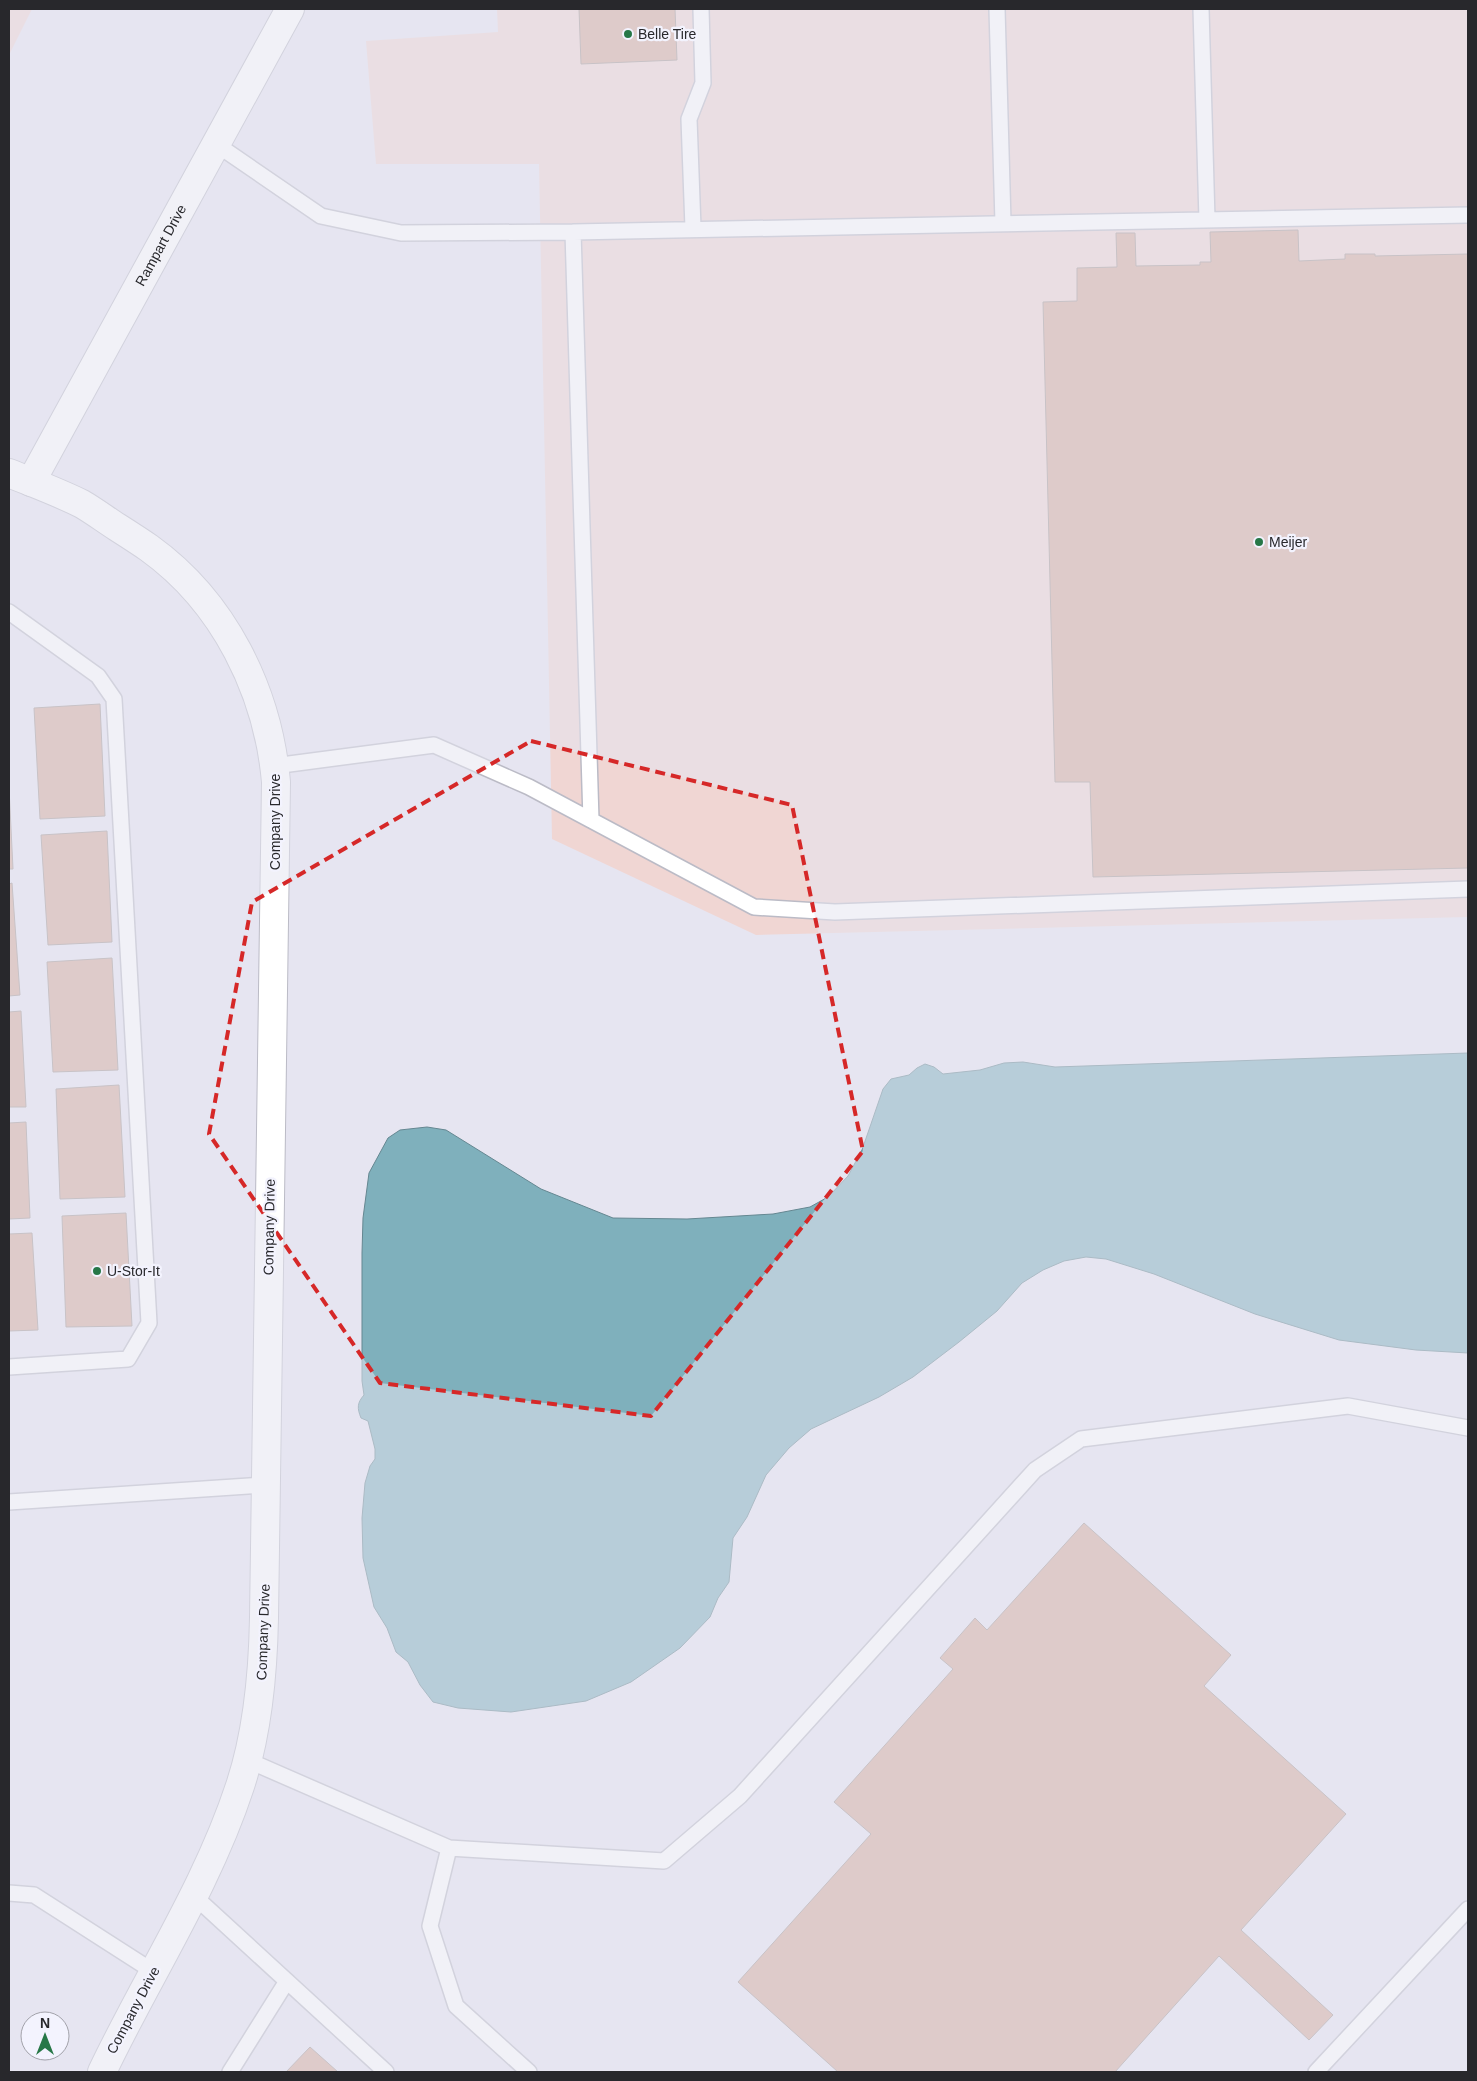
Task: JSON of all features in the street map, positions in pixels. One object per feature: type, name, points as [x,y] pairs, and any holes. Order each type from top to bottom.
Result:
[{"type":"street","name":"Rampart Drive","points":[[20,477],[216,144],[290,9]]},
{"type":"street","name":"Company Drive","points":[[20,477],[58,492],[84,506],[150,548],[172,567],[202,598],[232,640],[251,680],[265,718],[274,766],[277,800],[263,1662],[257,1714],[247,1760],[227,1823],[194,1895],[102,2072]]},
{"type":"lane","points":[[693,228],[689,120],[703,83],[701,9]]},
{"type":"lane","points":[[997,9],[1003,223]]},
{"type":"lane","points":[[1201,9],[1207,220]]},
{"type":"lane","points":[[216,144],[321,216],[401,233],[573,232],[693,228],[1468,215]]},
{"type":"lane","points":[[573,232],[591,820]]},
{"type":"lane","points":[[9,612],[98,676],[114,699],[149,1323],[128,1359],[9,1366]]},
{"type":"lane","points":[[274,766],[434,745],[529,787],[754,907],[835,912],[1468,889]]},
{"type":"lane","points":[[247,1760],[449,1848],[664,1860],[740,1796],[1035,1470],[1081,1439],[1348,1406],[1468,1428]]},
{"type":"lane","points":[[9,1502],[265,1485]]},
{"type":"lane","points":[[449,1848],[430,1926],[456,2006],[529,2072]]},
{"type":"lane","points":[[9,1893],[34,1895],[154,1972]]},
{"type":"lane","points":[[194,1895],[386,2072]]},
{"type":"lane","points":[[1316,2072],[1468,1909]]},
{"type":"lane","points":[[230,2072],[287,1981]]},
{"type":"highlighted area","points":[[531,741],[792,805],[863,1151],[651,1416],[380,1383],[209,1134],[252,902]]},
{"type":"shaded area","points":[[9,9],[32,9],[9,55]]},
{"type":"shaded area","points":[[497,9],[1468,9],[1468,917],[756,935],[552,839],[539,164],[376,164],[366,41],[498,32]]},
{"type":"water","points":[[1468,1053],[1468,1353],[1416,1350],[1339,1340],[1255,1314],[1154,1274],[1106,1259],[1086,1257],[1064,1261],[1043,1270],[1022,1283],[997,1311],[913,1377],[879,1397],[811,1429],[789,1448],[766,1475],[747,1517],[733,1538],[729,1582],[718,1598],[710,1617],[680,1648],[631,1682],[586,1701],[511,1712],[458,1708],[433,1702],[420,1685],[408,1662],[396,1652],[387,1628],[374,1607],[363,1558],[362,1518],[365,1483],[370,1466],[375,1459],[375,1449],[368,1421],[361,1418],[358,1408],[364,1395],[362,1381],[362,1253],[363,1218],[369,1173],[388,1138],[400,1130],[427,1127],[446,1130],[541,1189],[613,1218],[687,1219],[773,1214],[810,1207],[828,1197],[848,1176],[862,1150],[883,1089],[891,1079],[909,1075],[925,1064],[934,1067],[943,1074],[980,1070],[1004,1063],[1023,1062],[1055,1067]]},
{"type":"building","name":"Belle Tire","points":[[579,9],[675,9],[677,60],[581,64]]},
{"type":"building","name":"Meijer","points":[[1298,230],[1299,261],[1345,259],[1345,254],[1375,254],[1375,256],[1468,254],[1468,868],[1093,877],[1090,782],[1055,782],[1043,302],[1077,301],[1077,268],[1117,267],[1116,233],[1135,233],[1136,266],[1200,265],[1200,262],[1211,262],[1210,232]]},
{"type":"building","points":[[100,704],[105,816],[40,819],[34,708]]},
{"type":"building","points":[[9,788],[13,869],[9,869]]},
{"type":"building","points":[[107,831],[112,942],[48,945],[41,835]]},
{"type":"building","points":[[12,883],[20,995],[9,996],[9,884]]},
{"type":"building","points":[[112,958],[118,1070],[53,1072],[47,962]]},
{"type":"building","points":[[21,1011],[26,1107],[9,1107],[9,1012]]},
{"type":"building","points":[[119,1085],[125,1197],[60,1199],[56,1089]]},
{"type":"building","points":[[26,1122],[30,1218],[9,1219],[9,1123]]},
{"type":"building","name":"U-Stor-It","points":[[126,1213],[132,1326],[66,1327],[62,1216]]},
{"type":"building","points":[[32,1233],[38,1330],[9,1331],[9,1234]]},
{"type":"building","points":[[1084,1523],[1231,1655],[1204,1686],[1346,1814],[1241,1930],[1333,2015],[1309,2040],[1219,1956],[1115,2072],[838,2072],[738,1982],[871,1834],[834,1802],[953,1669],[940,1658],[975,1618],[987,1630]]},
{"type":"building","points":[[310,2047],[338,2072],[286,2072]]},
{"type":"place","name":"Belle Tire","points":[[628,34]]},
{"type":"place","name":"Meijer","points":[[1259,542]]},
{"type":"place","name":"U-Stor-It","points":[[97,1271]]}]
